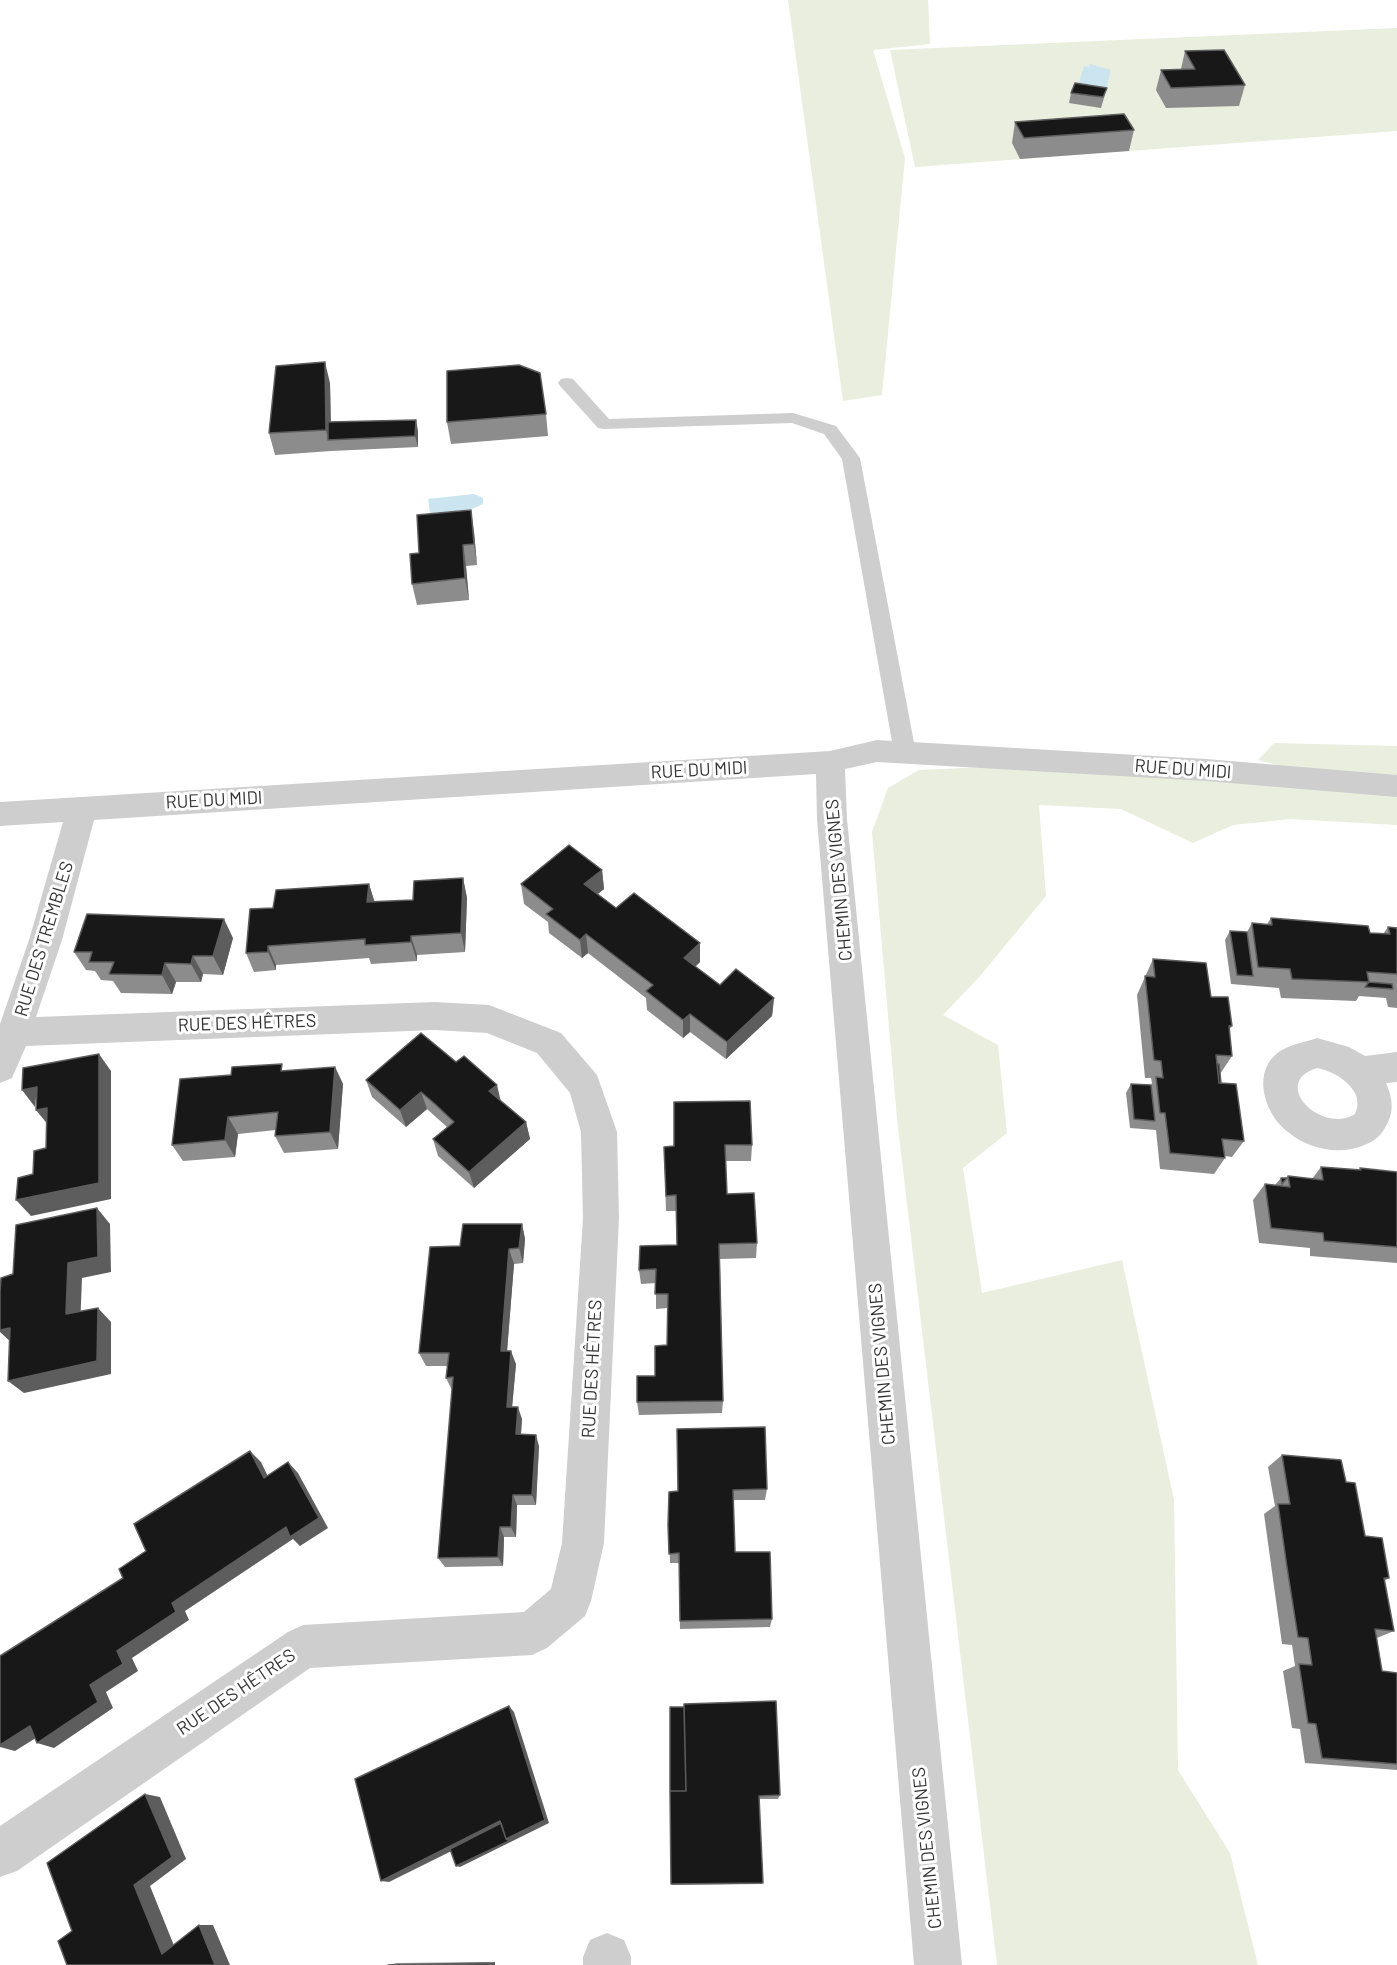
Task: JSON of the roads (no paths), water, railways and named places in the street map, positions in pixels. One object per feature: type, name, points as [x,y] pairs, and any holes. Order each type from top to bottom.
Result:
[{"type":"street","name":"RUE DU MIDI","points":[[0,814],[830,762],[877,751],[1206,770],[1397,786]]},
{"type":"street","name":"CHEMIN DES VIGNES","points":[[830,762],[832,819],[938,1965]]},
{"type":"street","name":"RUE DES TREMBLES","points":[[0,1068],[15,1032],[74,843],[82,808]]},
{"type":"street","name":"RUE DES HÊTRES","points":[[0,1854],[303,1647],[532,1633],[570,1601],[583,1543],[600,1218],[599,1132],[585,1086],[549,1043],[489,1019],[435,1016],[15,1032]]},
{"type":"street","points":[[1360,1072],[1397,1067]]},
{"type":"lane","points":[[567,383],[604,424],[793,418],[830,430],[851,458],[905,753]]},
{"type":"water","points":[[1090,64],[1111,70],[1105,94],[1077,90],[1084,66],[1089,67]]},
{"type":"water","points":[[474,494],[483,498],[483,504],[472,509],[430,514],[428,499]]}]
